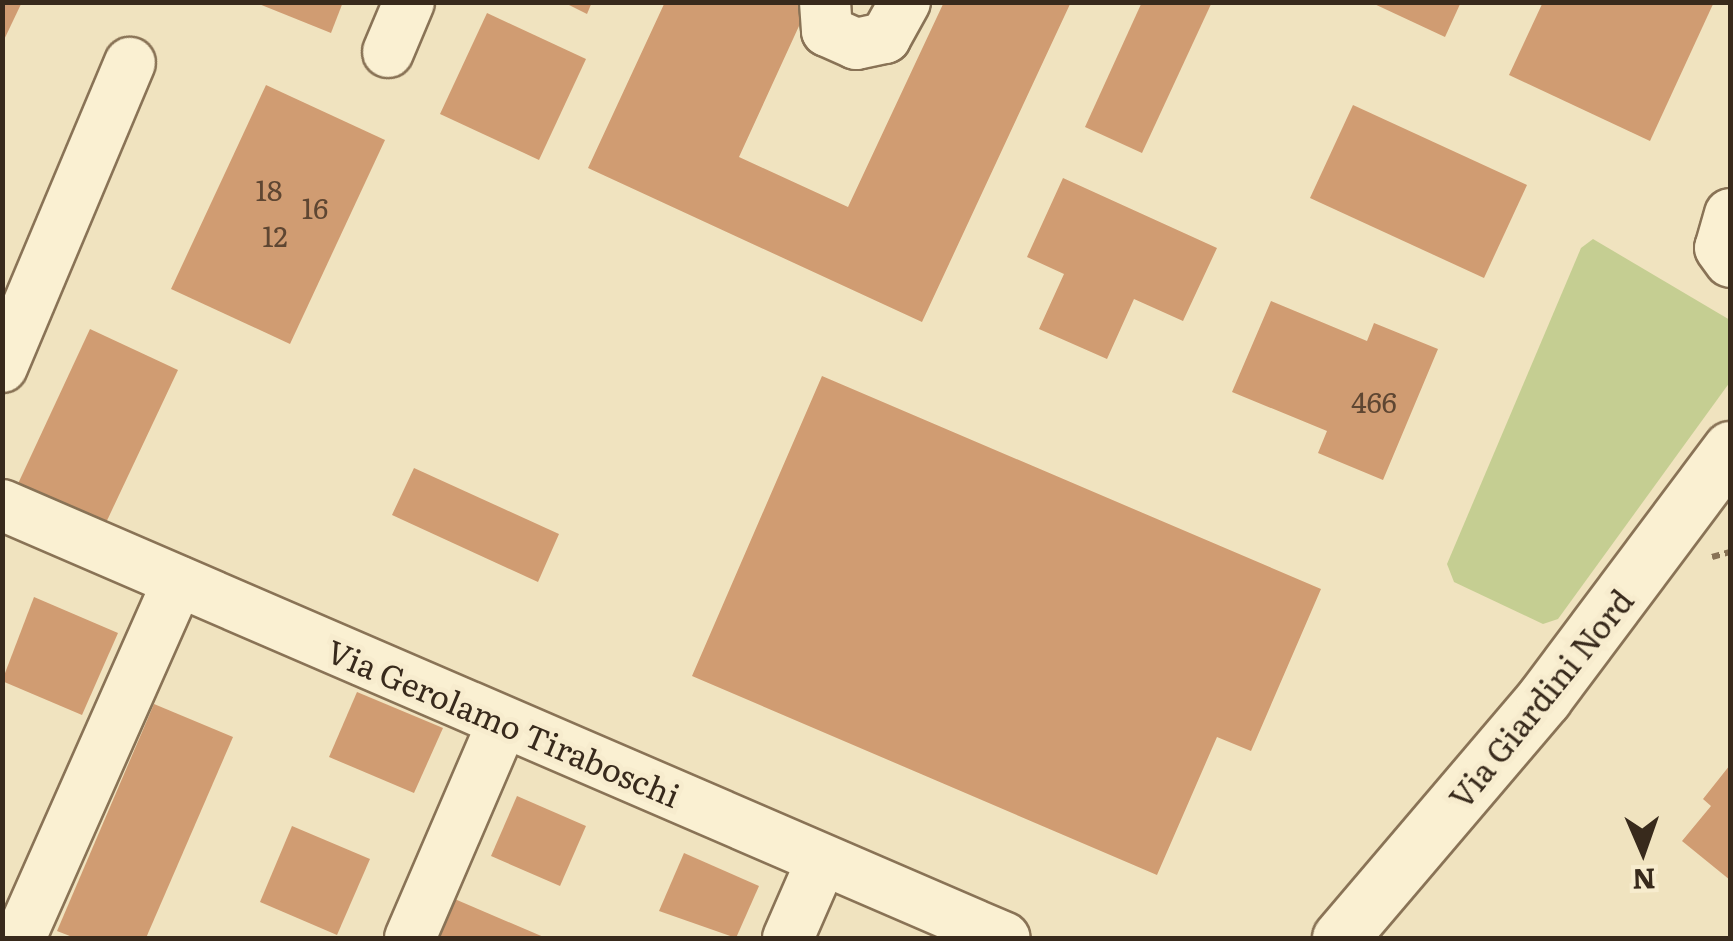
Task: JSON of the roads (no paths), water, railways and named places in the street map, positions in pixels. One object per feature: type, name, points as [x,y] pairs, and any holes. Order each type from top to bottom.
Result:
[{"type":"main road","name":"Via Giardini Nord","points":[[1340,938],[1544,698],[1730,449]]},
{"type":"street","points":[[388,52],[410,2]]},
{"type":"street","points":[[825,2],[827,31],[856,44],[885,38],[905,2]]},
{"type":"street","points":[[2,367],[130,63]]},
{"type":"street","points":[[1730,214],[1720,248],[1730,262]]},
{"type":"street","name":"Via Gerolamo Tiraboschi","points":[[2,505],[1005,938]]},
{"type":"street","points":[[20,938],[178,581]]},
{"type":"street","points":[[410,938],[504,722]]},
{"type":"street","points":[[788,938],[822,860]]}]
